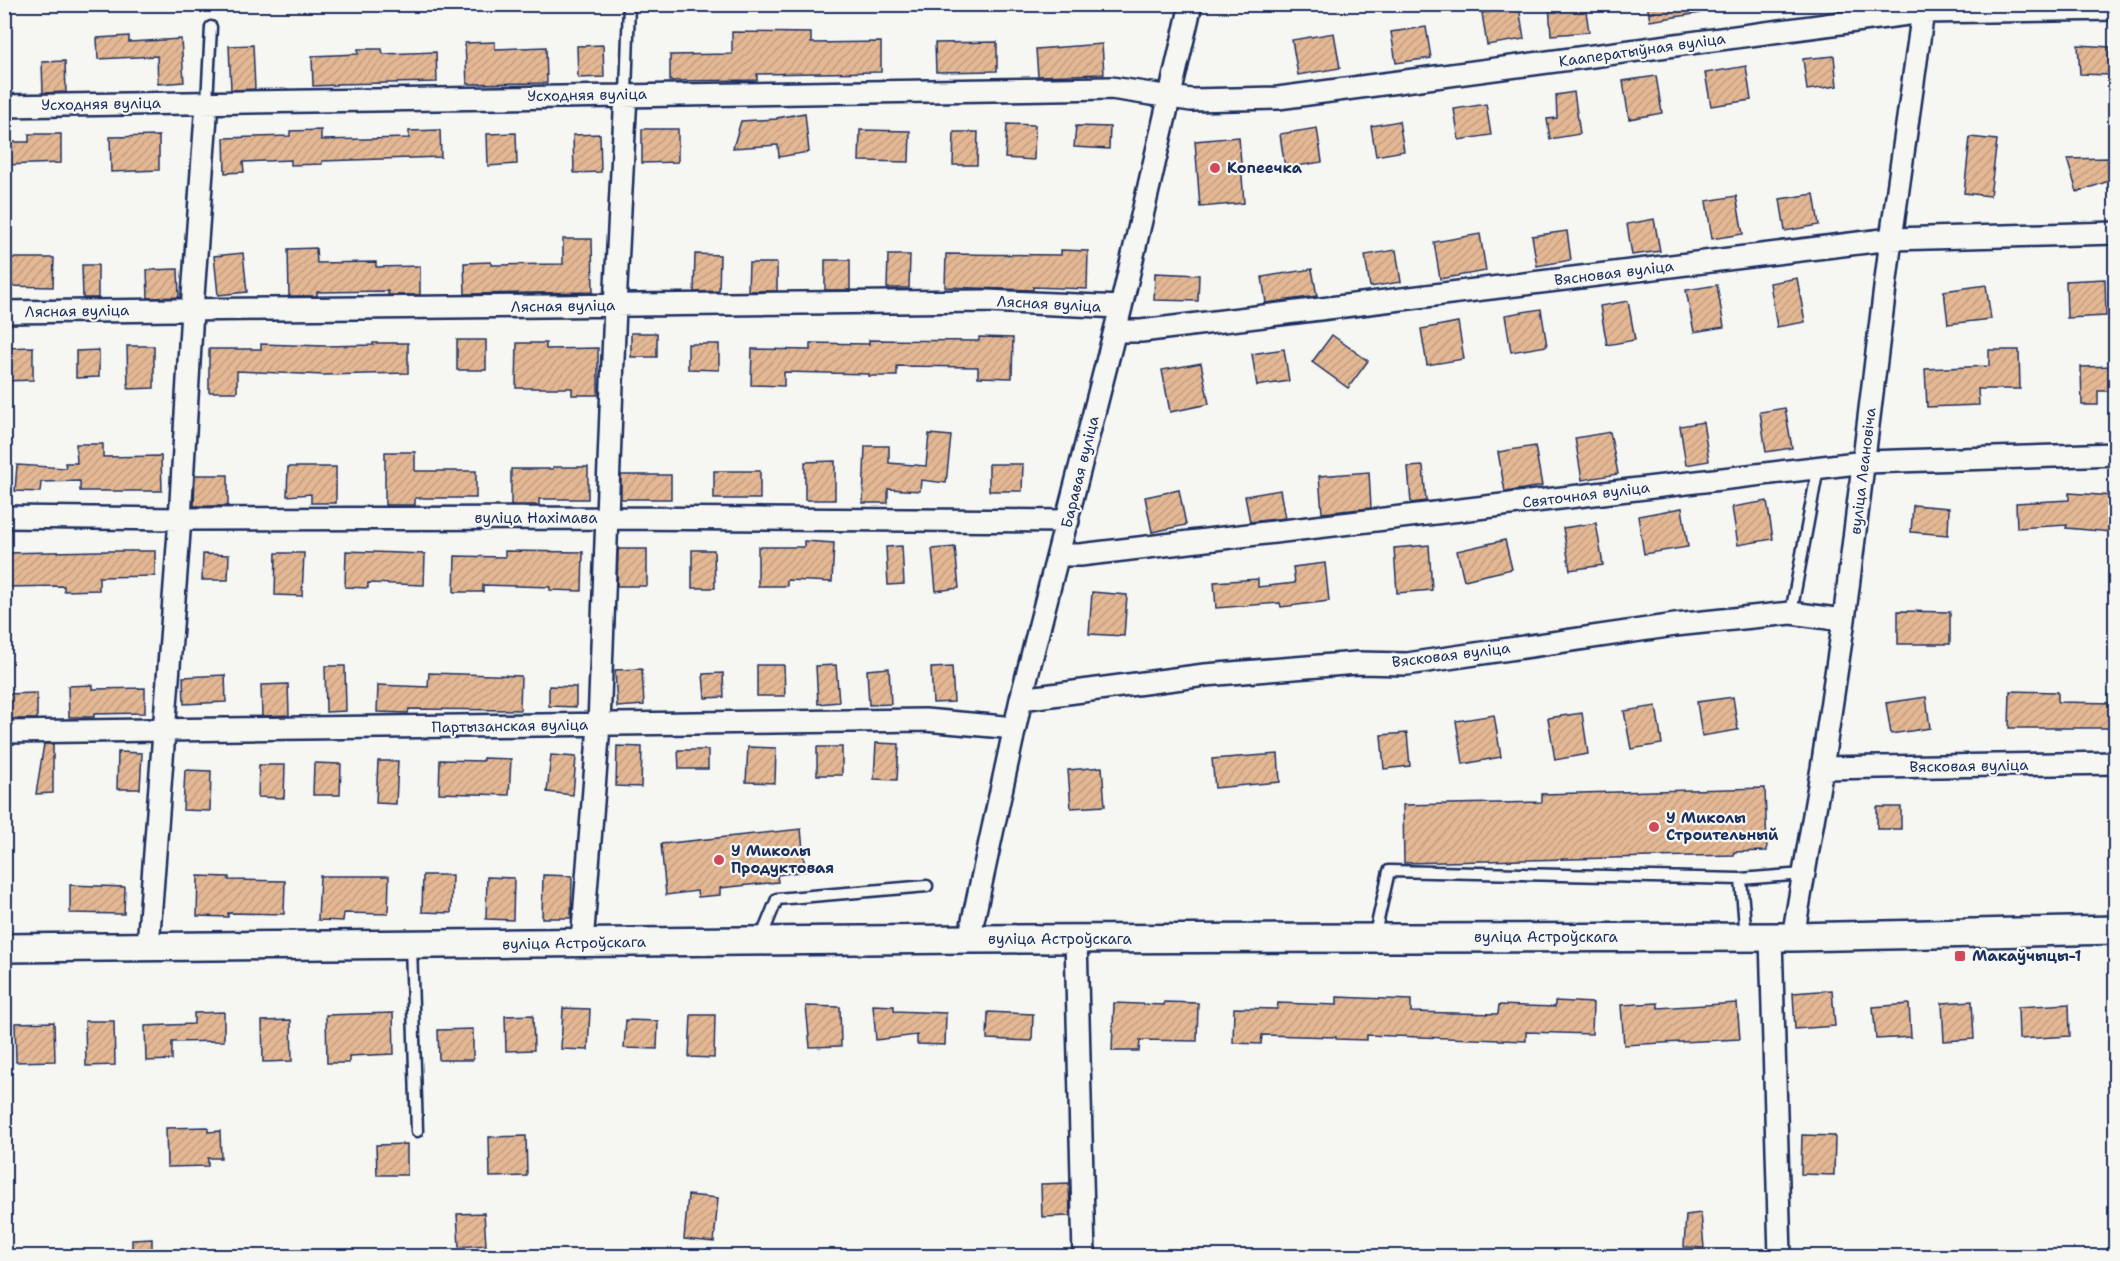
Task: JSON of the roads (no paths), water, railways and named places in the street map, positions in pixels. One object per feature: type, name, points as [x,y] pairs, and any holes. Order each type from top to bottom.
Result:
[{"type":"street","name":"Баравая вуліца","points":[[969,939],[1021,699],[1122,307],[1191,4]]},
{"type":"street","name":"Кааператыўная вуліца","points":[[1169,97],[1191,100],[1278,98],[1924,8],[2115,9]]},
{"type":"street","name":"вуліца Леановіча","points":[[1780,1257],[1770,937],[1804,874],[1822,768],[1844,620],[1891,239],[1924,8]]},
{"type":"street","name":"Усходняя вуліца","points":[[4,106],[626,94],[1111,88],[1169,97]]},
{"type":"street","points":[[582,943],[599,725],[609,518],[615,306],[626,94]]},
{"type":"street","points":[[148,946],[180,519],[207,102]]},
{"type":"street","name":"Вясновая вуліца","points":[[1115,331],[1152,329],[1891,239],[2115,233]]},
{"type":"street","name":"Лясная вуліца","points":[[4,312],[986,301],[1122,307]]},
{"type":"street","name":"Святочная вуліца","points":[[1059,555],[1080,555],[1865,462],[2115,454]]},
{"type":"street","name":"вуліца Нахімава","points":[[4,517],[1068,521]]},
{"type":"street","name":"Вясковая вуліца","points":[[1021,699],[1205,675],[1357,663],[1407,664],[1675,625],[1791,613],[1844,620]]},
{"type":"street","name":"Партызанская вуліца","points":[[4,732],[926,720],[1015,728]]},
{"type":"street","name":"Вясковая вуліца","points":[[1822,768],[2115,763]]},
{"type":"street","name":"вуліца Астроўскага","points":[[4,948],[969,939],[1770,937],[2115,930]]},
{"type":"street","points":[[1076,939],[1084,1257]]},
{"type":"lane","points":[[626,94],[629,4]]},
{"type":"lane","points":[[207,102],[211,27]]},
{"type":"lane","points":[[1791,613],[1818,468]]},
{"type":"lane","points":[[1374,938],[1389,871],[1741,879],[1804,874]]},
{"type":"lane","points":[[1741,879],[1770,937]]},
{"type":"lane","points":[[760,941],[777,899],[927,886]]},
{"type":"lane","points":[[411,945],[417,1131]]},
{"type":"place","name":"Копеечка","points":[[1215,168]]},
{"type":"place","name":"У Миколы Строительный","points":[[1654,827]]},
{"type":"place","name":"У Миколы Продуктовая","points":[[719,860]]},
{"type":"place","name":"Макаўчыцы-1","points":[[1960,956]]}]
